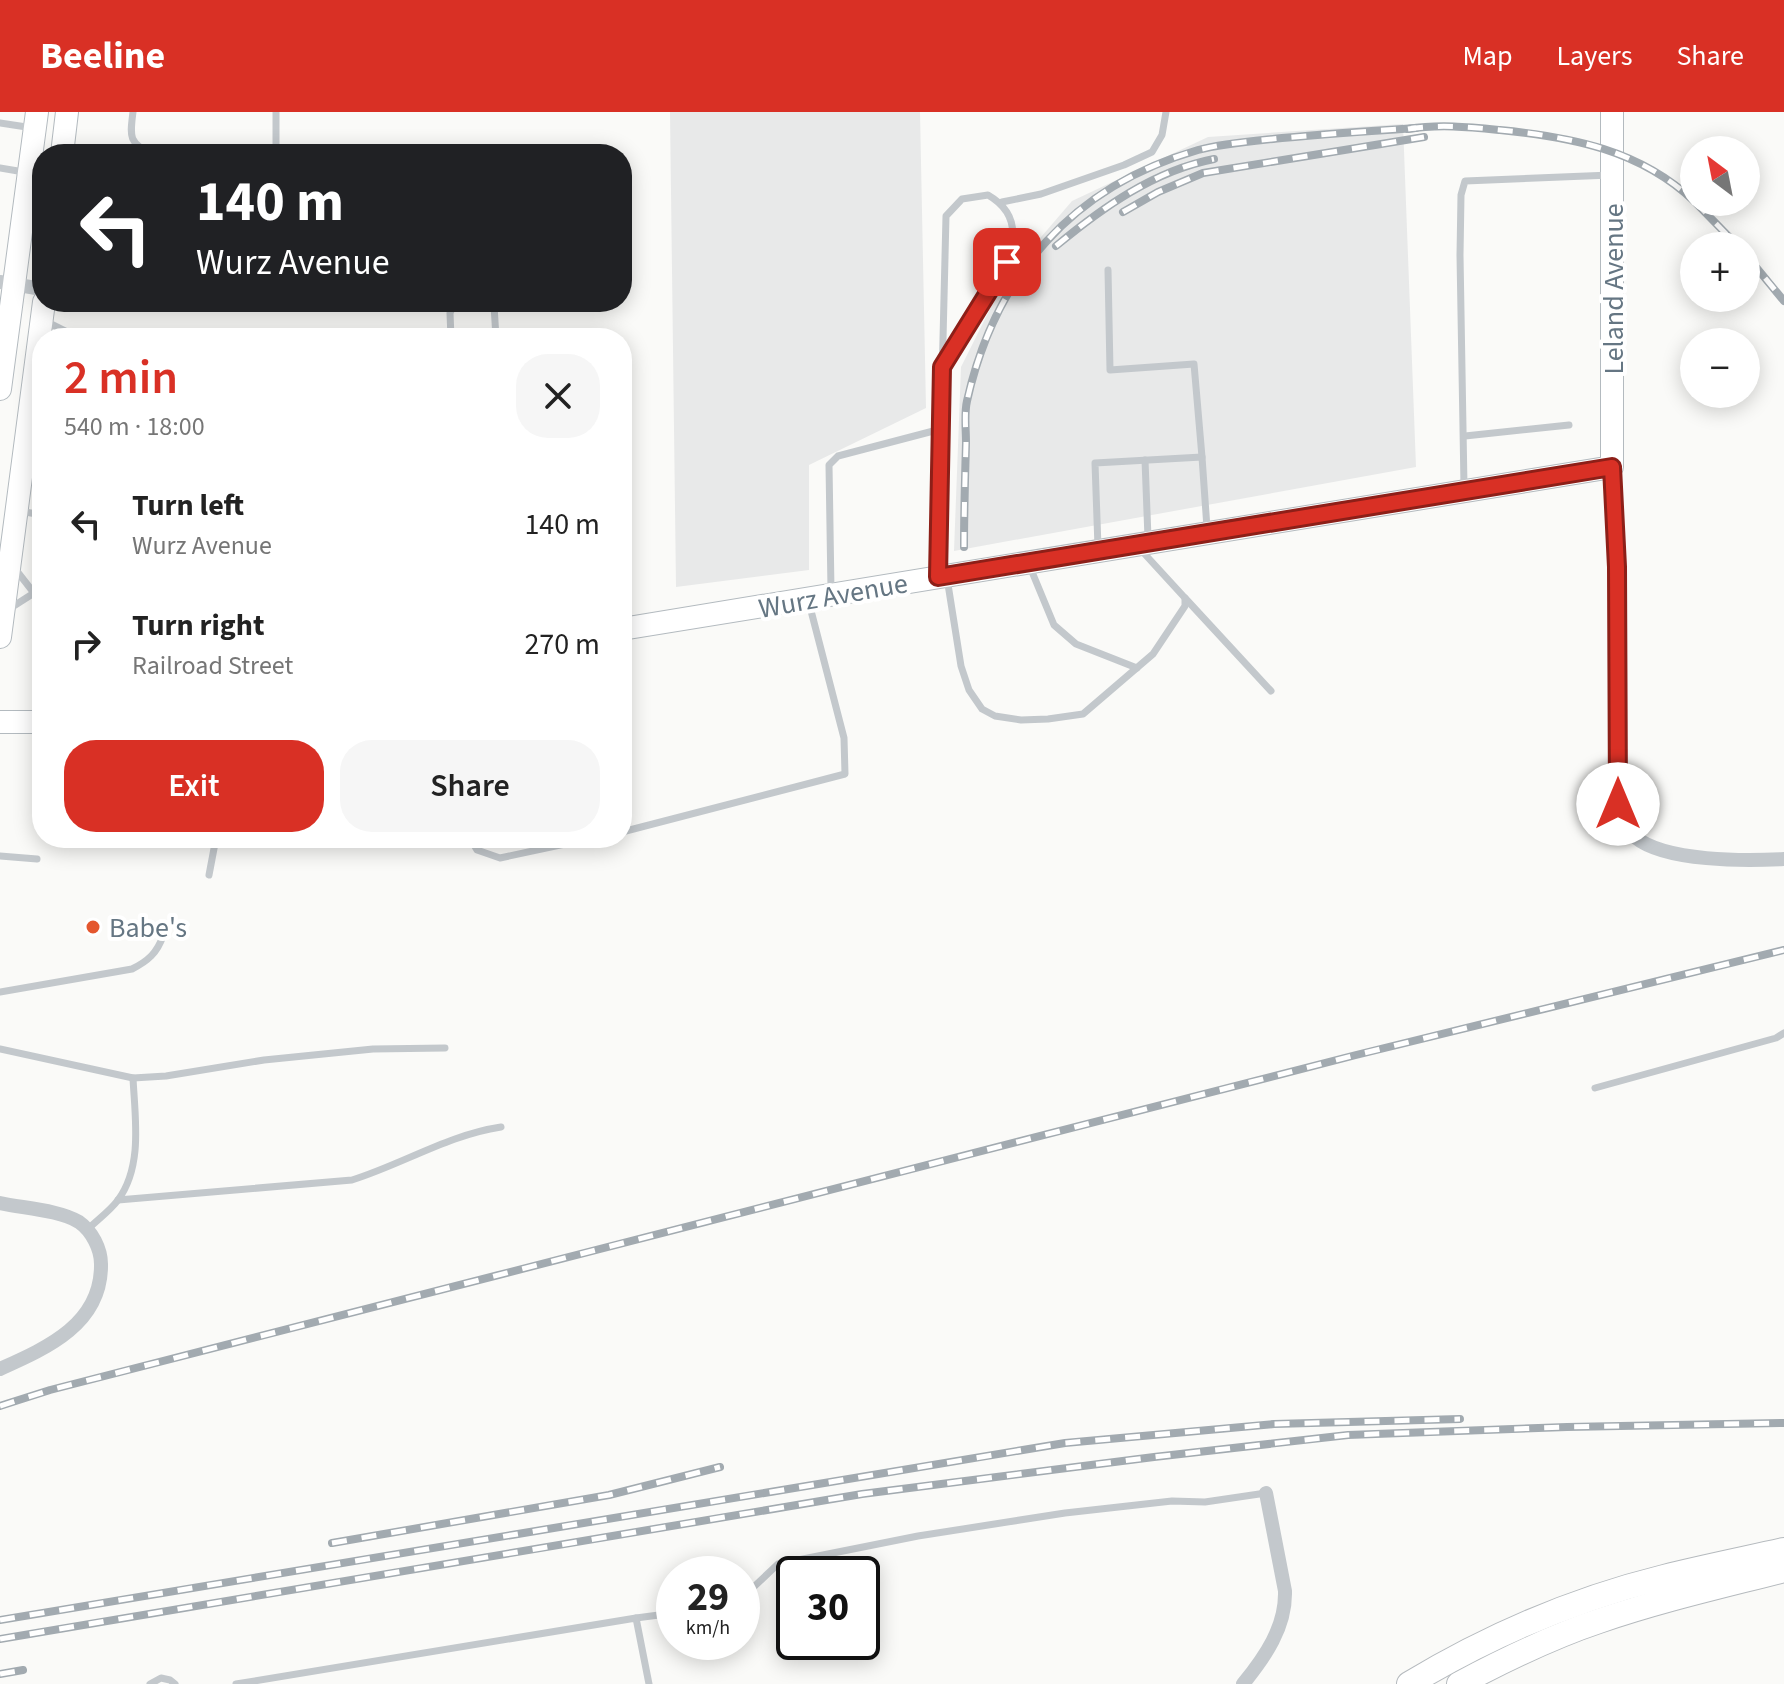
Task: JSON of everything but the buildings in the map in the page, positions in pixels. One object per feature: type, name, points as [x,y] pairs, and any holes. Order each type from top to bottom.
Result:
[{"type":"main road","points":[[1409,1684],[1483,1643],[1594,1598],[1662,1577],[1784,1550]]},
{"type":"main road","points":[[1459,1684],[1510,1657],[1596,1621],[1660,1601],[1784,1570]]},
{"type":"street","points":[[63,144],[67,112]]},
{"type":"street","name":"Leland Avenue","points":[[1612,112],[1612,467]]},
{"type":"street","points":[[33,144],[36,120]]},
{"type":"street","points":[[0,389],[6,283],[32,156]]},
{"type":"street","points":[[6,283],[32,287]]},
{"type":"street","points":[[0,637],[32,439]]},
{"type":"street","points":[[1612,467],[1617,567],[1618,804],[1624,823],[1634,837],[1670,853],[1783,861]]},
{"type":"street","name":"Wurz Avenue","points":[[632,627],[1612,467]]},
{"type":"street","points":[[0,722],[32,722]]},
{"type":"street","points":[[0,1203],[67,1217],[81,1223],[95,1240],[101,1255],[101,1275],[94,1301],[75,1329],[39,1351],[0,1369]]},
{"type":"street","points":[[1243,1684],[1277,1635],[1285,1605],[1266,1493]]},
{"type":"lane","points":[[133,112],[130,134],[136,144]]},
{"type":"lane","points":[[276,112],[276,144]]},
{"type":"lane","points":[[1002,202],[1041,194],[1152,152],[1162,135],[1166,112]]},
{"type":"lane","points":[[0,123],[36,120]]},
{"type":"lane","points":[[0,168],[30,174]]},
{"type":"lane","points":[[1464,490],[1460,255],[1461,195],[1465,181],[1613,175]]},
{"type":"lane","points":[[942,367],[1007,262],[1013,239],[1011,219],[1002,202],[988,195],[962,199],[946,216],[942,367],[941,429],[942,576],[961,666],[969,690],[982,709],[995,716],[1048,719],[1083,714],[1153,654],[1185,606],[1185,598]]},
{"type":"lane","points":[[1108,270],[1110,370],[1194,364],[1207,532]]},
{"type":"lane","points":[[44,312],[66,328]]},
{"type":"lane","points":[[1465,436],[1569,425]]},
{"type":"lane","points":[[632,829],[845,774],[844,738],[820,598],[829,465],[838,456],[941,429]]},
{"type":"lane","points":[[1098,549],[1095,463],[1202,457]]},
{"type":"lane","points":[[1145,460],[1142,542],[1185,598],[1271,691]]},
{"type":"lane","points":[[18,511],[32,513]]},
{"type":"lane","points":[[1028,561],[1054,625],[1076,644],[1137,668]]},
{"type":"lane","points":[[11,563],[32,586]]},
{"type":"lane","points":[[4,613],[32,597]]},
{"type":"lane","points":[[209,875],[214,848]]},
{"type":"lane","points":[[476,848],[500,858],[546,848]]},
{"type":"lane","points":[[0,856],[37,859]]},
{"type":"lane","points":[[0,992],[132,969],[145,963],[158,950],[163,936]]},
{"type":"lane","points":[[1595,1088],[1776,1038],[1784,1033]]},
{"type":"lane","points":[[0,1049],[133,1078],[373,1049],[445,1048]]},
{"type":"lane","points":[[87,1230],[118,1200],[132,1174],[136,1139],[133,1078]]},
{"type":"lane","points":[[118,1200],[352,1180],[389,1168],[448,1140],[501,1127]]},
{"type":"lane","points":[[760,1581],[778,1564],[902,1539],[1065,1513],[1172,1501],[1205,1502],[1266,1493]]},
{"type":"lane","points":[[236,1684],[656,1615]]},
{"type":"lane","points":[[636,1618],[649,1684]]},
{"type":"lane","points":[[150,1684],[161,1678],[175,1684]]},
{"type":"shaded area","points":[[670,112],[920,112],[926,408],[809,465],[809,570],[676,587]]},
{"type":"shaded area","points":[[1403,124],[1416,467],[954,551],[961,367],[1005,279],[1072,201],[1208,137]]},
{"type":"railway","points":[[1408,129],[1443,126],[1477,128],[1579,142],[1628,158],[1651,169],[1680,190]]},
{"type":"railway","points":[[964,547],[966,411],[980,356],[997,314],[1019,276],[1046,242],[1077,212],[1113,187],[1153,166],[1198,150],[1282,138],[1416,128]]},
{"type":"railway","points":[[1123,212],[1158,192],[1203,173],[1424,137]]},
{"type":"railway","points":[[1056,246],[1129,193],[1170,172],[1214,159]]},
{"type":"railway","points":[[1709,216],[1724,232]]},
{"type":"railway","points":[[1760,272],[1784,301]]},
{"type":"railway","points":[[0,1406],[50,1390],[1356,1055],[1784,950]]},
{"type":"railway","points":[[0,1620],[1065,1443],[1274,1424],[1460,1419]]},
{"type":"railway","points":[[0,1639],[862,1494],[1154,1457],[1348,1435],[1784,1423]]},
{"type":"railway","points":[[332,1543],[609,1495],[720,1467]]},
{"type":"railway","points":[[0,1674],[23,1670]]},
{"type":"place","name":"Babe's","points":[[93,927]]},
{"type":"route","points":[[1007,262],[942,367],[938,577],[1612,467],[1617,567],[1618,804]]}]
